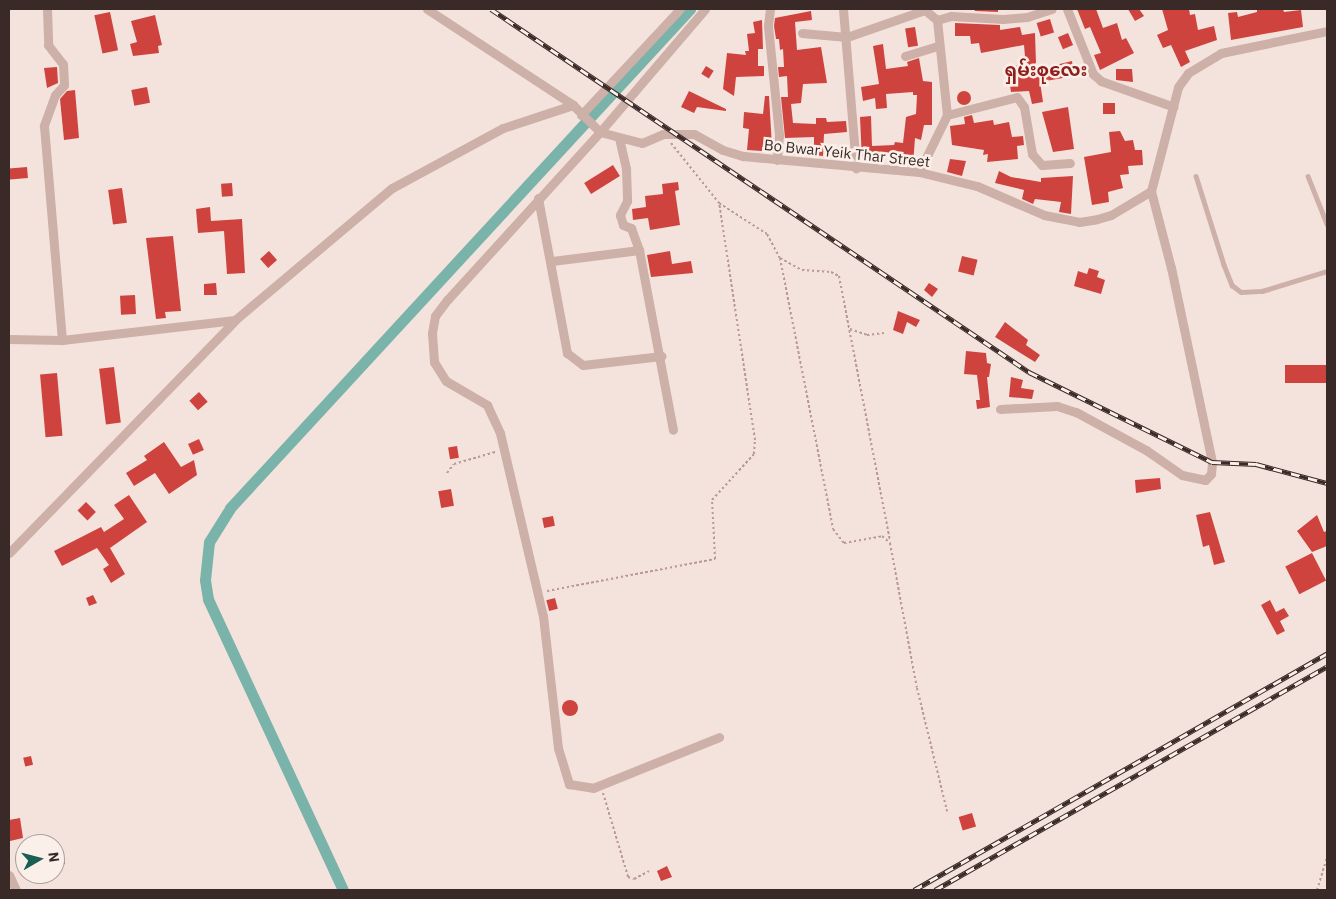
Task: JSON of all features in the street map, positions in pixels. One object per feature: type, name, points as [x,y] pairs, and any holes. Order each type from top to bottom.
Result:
[{"type":"street","points":[[47,9],[48,46],[63,64],[64,85],[55,95],[44,126],[62,340]]},
{"type":"street","points":[[427,9],[573,105]]},
{"type":"street","points":[[581,116],[680,9]]},
{"type":"street","points":[[705,9],[600,132],[538,198],[439,311],[432,332],[434,362],[446,381],[487,406],[493,414],[504,448],[543,616],[558,748],[569,784],[593,788],[720,737]]},
{"type":"street","points":[[770,9],[768,26],[779,135],[777,160]]},
{"type":"street","points":[[843,9],[847,37],[856,168]]},
{"type":"street","points":[[937,20],[950,16],[1003,19],[1052,9]]},
{"type":"street","points":[[1067,9],[1093,74],[1101,82],[1174,107]]},
{"type":"street","points":[[802,33],[847,37],[925,10],[937,20],[938,46],[947,114],[919,172]]},
{"type":"street","points":[[1000,409],[1049,406],[1076,412],[1146,450],[1182,475],[1205,480],[1211,474],[1212,462],[1171,268],[1151,191],[1178,88],[1188,73],[1221,53],[1327,31]]},
{"type":"street","points":[[905,56],[938,46]]},
{"type":"street","points":[[947,114],[1017,98],[1024,107],[1032,154],[1042,165],[1070,163]]},
{"type":"street","points":[[9,553],[236,320],[392,188],[503,128],[573,105]]},
{"type":"street","name":"Bo Bwar Yeik Thar Street","points":[[573,105],[581,116],[600,132],[619,138],[642,143],[663,134],[694,134],[722,150],[777,160],[919,172],[977,186],[1044,215],[1079,222],[1111,215],[1151,191]]},
{"type":"street","points":[[619,138],[626,169],[627,201],[620,214],[623,225],[631,228],[639,250],[662,356],[673,430]]},
{"type":"street","points":[[538,198],[552,261],[567,353],[582,365],[662,356]]},
{"type":"street","points":[[552,261],[639,250]]},
{"type":"street","points":[[9,339],[62,340],[236,320]]},
{"type":"street","points":[[9,875],[16,890]]},
{"type":"lane","points":[[1196,176],[1224,265],[1232,285],[1241,292],[1262,291],[1327,271]]},
{"type":"lane","points":[[1308,176],[1327,224]]},
{"type":"path","points":[[663,134],[718,203],[767,234],[780,258],[834,533],[844,543],[882,536],[890,543]]},
{"type":"path","points":[[538,593],[715,559],[712,500],[754,454],[755,440],[718,203]]},
{"type":"path","points":[[780,258],[802,270],[831,272],[839,276],[916,688],[948,811]]},
{"type":"path","points":[[850,329],[867,335],[884,333]]},
{"type":"path","points":[[447,473],[454,464],[504,448]]},
{"type":"path","points":[[593,788],[601,790],[605,795],[628,877],[634,879],[649,871]]},
{"type":"path","points":[[1317,890],[1327,858]]},
{"type":"building","points":[[974,9],[998,9],[998,12],[975,11]]},
{"type":"building","points":[[1077,9],[1096,9],[1103,28],[1117,23],[1122,40],[1126,38],[1134,53],[1100,70],[1094,55],[1101,53],[1090,27],[1085,29]]},
{"type":"building","points":[[1128,9],[1139,9],[1144,16],[1135,21]]},
{"type":"building","points":[[1162,9],[1189,9],[1190,15],[1195,14],[1198,30],[1214,26],[1217,40],[1185,51],[1190,62],[1181,67],[1171,45],[1163,48],[1157,35],[1168,30]]},
{"type":"building","points":[[1257,9],[1283,9],[1284,12],[1301,10],[1303,27],[1231,40],[1228,13],[1237,12],[1238,17],[1257,12]]},
{"type":"building","points":[[811,11],[812,20],[795,22],[797,50],[821,47],[827,83],[803,84],[801,103],[791,104],[793,123],[816,124],[816,118],[826,118],[827,122],[846,121],[847,132],[824,134],[823,156],[814,155],[814,137],[785,138],[781,97],[788,97],[787,76],[779,77],[778,67],[784,67],[783,49],[780,50],[779,39],[776,39],[774,26],[775,18]]},
{"type":"building","points":[[110,12],[118,50],[102,53],[94,15]]},
{"type":"building","points":[[155,15],[162,45],[158,46],[159,53],[133,56],[130,44],[137,42],[131,21]]},
{"type":"building","points":[[1050,19],[1054,32],[1041,36],[1037,23]]},
{"type":"building","points":[[762,20],[763,49],[758,49],[758,66],[764,66],[764,76],[736,77],[734,96],[723,89],[727,53],[746,55],[745,51],[749,51],[747,34],[755,33],[753,22]]},
{"type":"building","points":[[955,23],[1000,25],[1000,30],[1020,27],[1022,35],[1035,33],[1036,63],[1026,68],[1024,45],[981,53],[979,43],[971,44],[970,36],[955,36]]},
{"type":"building","points":[[915,27],[918,46],[908,47],[905,29]]},
{"type":"building","points":[[1068,33],[1073,45],[1063,49],[1058,37]]},
{"type":"building","points":[[883,44],[886,69],[908,66],[907,62],[919,58],[923,81],[932,82],[932,125],[924,125],[921,140],[915,138],[913,165],[891,163],[891,155],[873,155],[871,161],[862,161],[860,117],[871,116],[872,146],[894,145],[895,142],[903,143],[906,117],[916,114],[917,95],[913,95],[913,92],[886,94],[887,108],[876,109],[875,98],[863,101],[861,87],[879,84],[873,46]]},
{"type":"building","points":[[1072,61],[1074,76],[1040,82],[1043,102],[1032,104],[1029,91],[1011,92],[1007,67],[1022,65],[1031,71]]},
{"type":"building","points":[[706,66],[714,71],[709,78],[701,74]]},
{"type":"building","points":[[57,67],[58,83],[47,88],[44,68]]},
{"type":"building","points":[[1116,69],[1132,69],[1133,82],[1116,80]]},
{"type":"building","points":[[147,87],[150,103],[134,106],[131,90]]},
{"type":"building","points":[[75,90],[79,138],[64,140],[60,99],[67,91]]},
{"type":"building","points":[[689,91],[726,109],[726,111],[697,107],[694,113],[681,107]]},
{"type":"building","points":[[964,91],[969,93],[971,98],[969,103],[964,105],[959,103],[957,98],[959,93]]},
{"type":"building","points":[[765,96],[769,96],[772,147],[762,147],[762,151],[747,150],[749,129],[743,128],[744,112],[763,114]]},
{"type":"building","points":[[1103,103],[1115,103],[1115,114],[1103,114]]},
{"type":"building","points":[[1068,107],[1074,149],[1053,152],[1042,112]]},
{"type":"building","points":[[972,115],[974,123],[993,120],[994,125],[1009,122],[1012,137],[1023,136],[1024,145],[1017,146],[1018,159],[987,162],[988,154],[983,155],[984,150],[952,145],[950,126],[965,124],[964,117]]},
{"type":"building","points":[[1120,131],[1125,141],[1133,140],[1135,150],[1142,150],[1143,165],[1128,166],[1129,174],[1120,175],[1123,188],[1108,192],[1109,202],[1092,205],[1084,157],[1111,152],[1109,132]]},
{"type":"building","points":[[950,159],[966,161],[962,176],[947,172]]},
{"type":"building","points":[[613,165],[620,176],[591,194],[584,183]]},
{"type":"building","points":[[27,167],[28,178],[10,180],[9,169]]},
{"type":"building","points":[[999,171],[1011,177],[1041,182],[1041,178],[1073,176],[1071,214],[1059,212],[1061,202],[1035,199],[1033,204],[1022,199],[1024,190],[995,183]]},
{"type":"building","points":[[678,182],[679,190],[675,191],[680,225],[650,230],[648,218],[633,220],[632,209],[646,207],[645,196],[663,194],[662,184]]},
{"type":"building","points":[[232,183],[233,196],[222,197],[221,184]]},
{"type":"building","points":[[122,188],[127,223],[113,225],[108,190]]},
{"type":"building","points":[[210,207],[211,221],[242,219],[245,273],[227,274],[224,231],[198,233],[196,209]]},
{"type":"building","points":[[173,236],[181,311],[165,312],[166,318],[156,319],[146,238]]},
{"type":"building","points":[[269,251],[277,260],[268,268],[260,259]]},
{"type":"building","points":[[670,251],[672,264],[691,261],[693,273],[651,277],[647,255]]},
{"type":"building","points":[[962,256],[978,260],[974,275],[958,272]]},
{"type":"building","points":[[1089,268],[1099,271],[1097,277],[1105,280],[1101,294],[1074,286],[1078,271],[1087,274]]},
{"type":"building","points":[[216,283],[217,295],[204,295],[204,284]]},
{"type":"building","points":[[929,283],[938,289],[932,297],[924,290]]},
{"type":"building","points":[[135,295],[136,314],[121,315],[120,296]]},
{"type":"building","points":[[898,311],[920,320],[916,327],[907,322],[903,334],[893,330]]},
{"type":"building","points":[[1005,322],[1028,340],[1026,345],[1040,355],[1035,362],[995,337]]},
{"type":"building","points":[[966,351],[986,353],[987,363],[991,364],[989,377],[987,377],[990,407],[977,409],[976,400],[980,400],[977,375],[964,374]]},
{"type":"building","points":[[1285,365],[1327,365],[1327,383],[1285,383]]},
{"type":"building","points":[[114,367],[121,423],[106,424],[99,369]]},
{"type":"building","points":[[57,373],[62,436],[46,437],[40,374]]},
{"type":"building","points":[[1011,377],[1023,380],[1021,388],[1034,390],[1032,399],[1009,397]]},
{"type":"building","points":[[199,392],[208,402],[198,410],[189,401]]},
{"type":"building","points":[[199,439],[204,450],[193,455],[188,444]]},
{"type":"building","points":[[164,442],[181,467],[194,460],[197,475],[169,494],[155,473],[134,486],[126,473],[147,460],[144,456]]},
{"type":"building","points":[[457,446],[459,458],[450,459],[448,447]]},
{"type":"building","points":[[1160,478],[1161,489],[1136,493],[1135,480]]},
{"type":"building","points":[[451,489],[454,506],[441,508],[438,491]]},
{"type":"building","points":[[129,495],[147,522],[110,548],[125,574],[111,583],[103,569],[109,565],[97,548],[62,566],[54,551],[101,527],[104,532],[124,519],[114,505]]},
{"type":"building","points":[[86,502],[96,512],[87,520],[78,510]]},
{"type":"building","points":[[1210,512],[1225,562],[1214,565],[1209,545],[1203,547],[1196,515]]},
{"type":"building","points":[[1317,515],[1324,532],[1327,531],[1327,546],[1312,552],[1297,531]]},
{"type":"building","points":[[553,516],[555,526],[544,528],[542,518]]},
{"type":"building","points":[[1312,553],[1326,581],[1299,594],[1285,567]]},
{"type":"building","points":[[93,595],[97,603],[89,606],[86,598]]},
{"type":"building","points":[[555,598],[558,609],[549,611],[546,600]]},
{"type":"building","points":[[1270,600],[1276,612],[1284,608],[1289,616],[1280,621],[1285,631],[1277,635],[1261,605]]},
{"type":"building","points":[[567,700],[573,700],[578,705],[576,714],[567,716],[562,711],[562,705]]},
{"type":"building","points":[[31,756],[33,765],[25,767],[23,758]]},
{"type":"building","points":[[972,813],[976,826],[963,830],[959,817]]},
{"type":"building","points":[[20,818],[22,834],[15,834],[15,840],[10,841],[9,820]]},
{"type":"building","points":[[667,866],[672,877],[661,881],[657,871]]},
{"type":"waterway","points":[[343,890],[208,599],[205,580],[209,542],[230,508],[690,9]]},
{"type":"railway","points":[[491,9],[1029,372],[1212,462],[1256,464],[1327,483]]},
{"type":"railway","points":[[914,890],[1327,653]]},
{"type":"railway","points":[[935,890],[1327,666]]},
{"type":"district","name":"ရှမ်းစုလေး","points":[[1046,70]]}]
